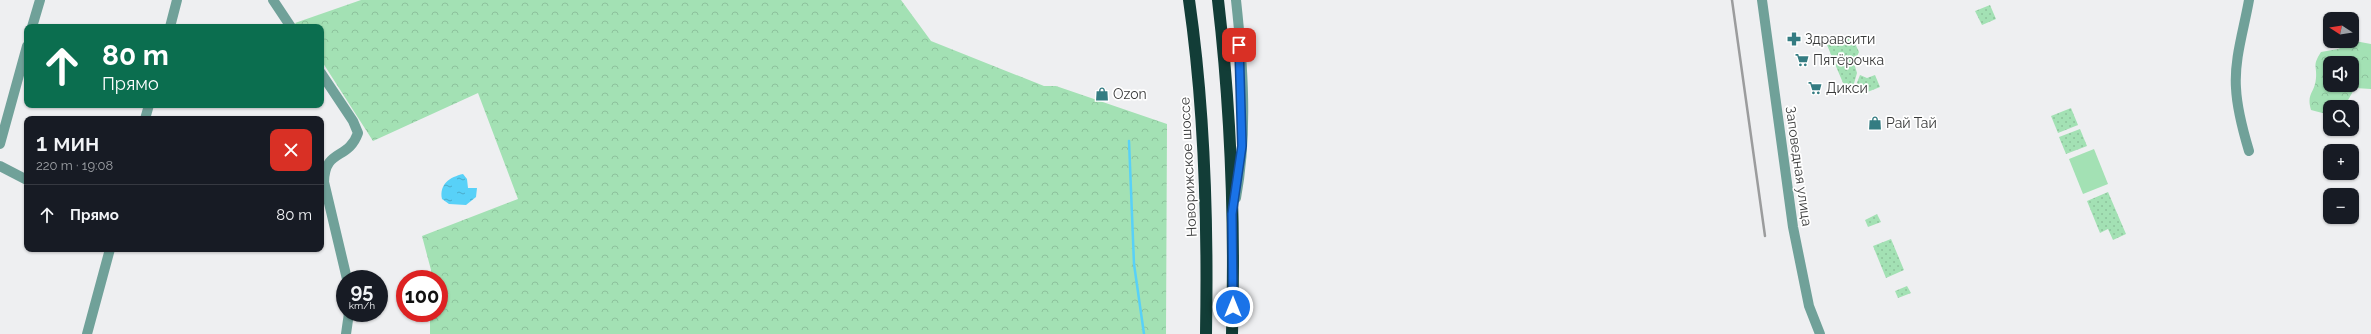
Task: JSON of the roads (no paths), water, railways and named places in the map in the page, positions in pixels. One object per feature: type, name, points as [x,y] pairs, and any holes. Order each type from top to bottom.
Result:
[{"type":"highway","name":"Новорижское шоссе","points":[[1189,0],[1200,101],[1205,187],[1206,334]]},
{"type":"highway","points":[[1218,0],[1228,98],[1232,214],[1232,334]]},
{"type":"street","points":[[33,24],[40,0]]},
{"type":"street","points":[[171,24],[178,0]]},
{"type":"street","points":[[273,0],[289,24]]},
{"type":"street","points":[[1232,214],[1242,146],[1242,91],[1236,0]]},
{"type":"street","name":"Заповедная улица","points":[[1762,0],[1793,227],[1809,306],[1820,334]]},
{"type":"street","points":[[2249,0],[2236,64],[2236,88],[2240,119],[2249,151]]},
{"type":"street","points":[[0,144],[24,57]]},
{"type":"street","points":[[324,78],[353,121],[358,133],[349,149],[328,161],[324,168],[324,182],[345,270]]},
{"type":"street","points":[[0,166],[24,178]]},
{"type":"street","points":[[87,334],[109,252]]},
{"type":"street","points":[[346,334],[347,322]]},
{"type":"water","points":[[463,174],[467,179],[468,188],[477,188],[476,197],[466,205],[449,204],[442,199],[442,189],[446,182],[450,179]]},
{"type":"waterway","points":[[1129,141],[1134,264],[1144,334]]},
{"type":"railway","points":[[1732,0],[1765,236]]},
{"type":"place","name":"Здравсити","points":[[1794,39]]},
{"type":"place","name":"Пятёрочка","points":[[1802,60]]},
{"type":"place","name":"Дикси","points":[[1815,88]]},
{"type":"place","name":"Ozon","points":[[1102,94]]},
{"type":"place","name":"Рай Тай","points":[[1875,123]]}]
